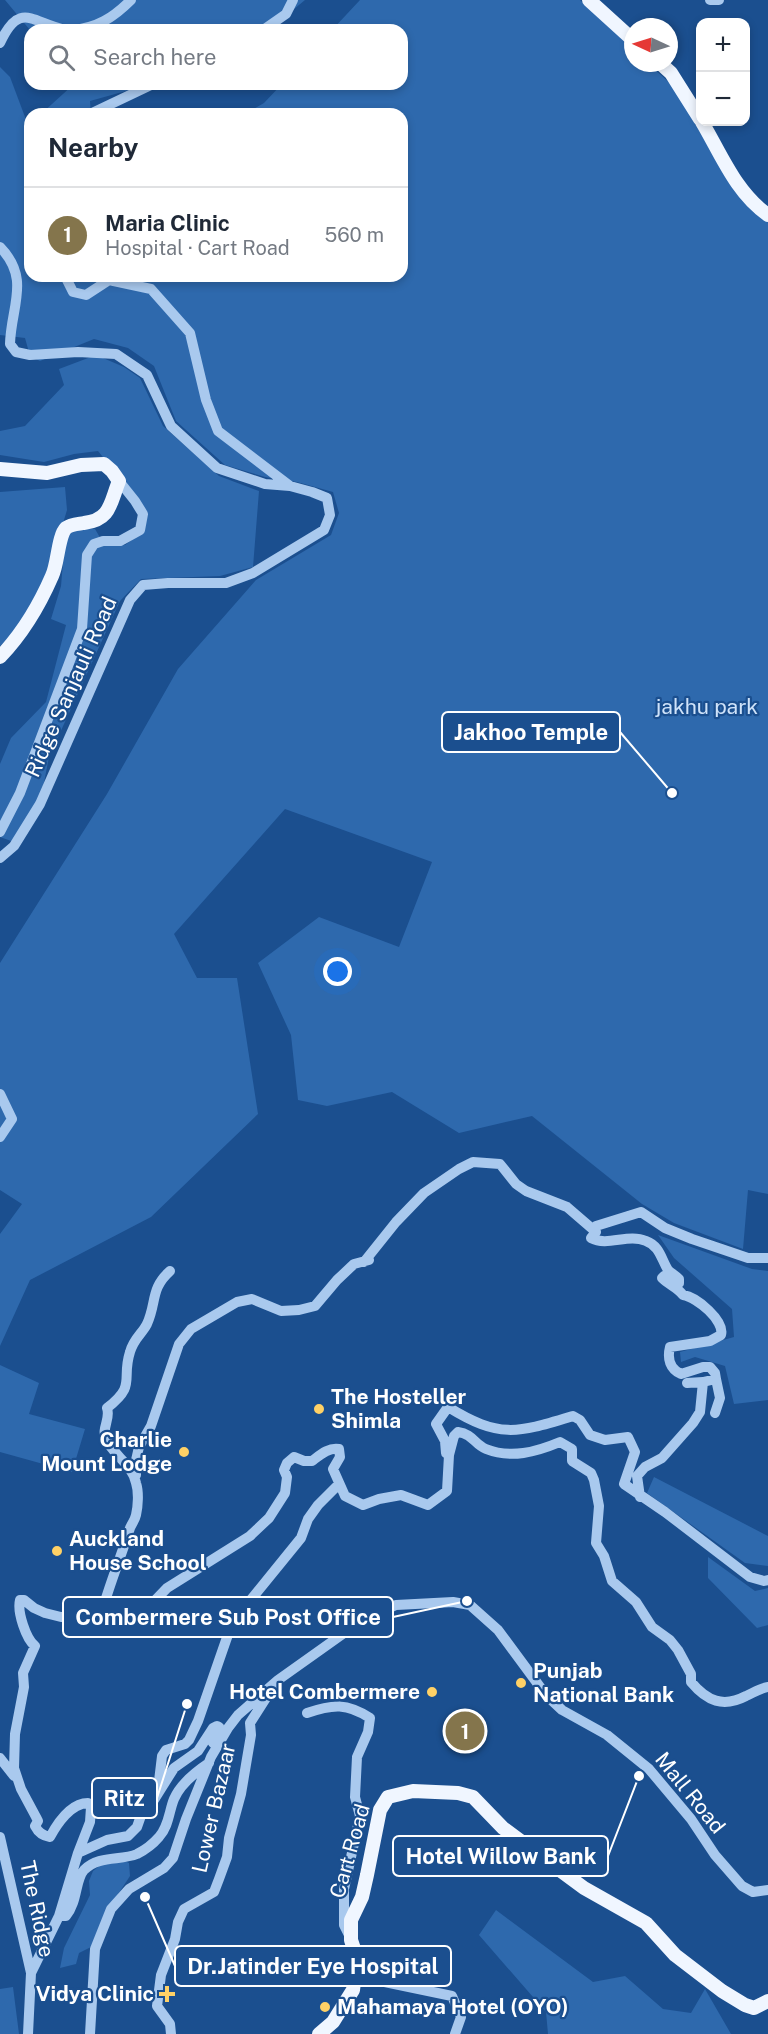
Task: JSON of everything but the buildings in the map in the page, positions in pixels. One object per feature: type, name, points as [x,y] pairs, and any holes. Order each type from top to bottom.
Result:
[{"type":"main road","points":[[589,0],[624,32]]},
{"type":"main road","points":[[670,72],[696,112]]},
{"type":"main road","points":[[704,126],[736,182],[754,205],[768,215]]},
{"type":"main road","points":[[0,469],[47,473],[81,465],[104,464],[119,481],[106,515],[94,522],[71,525],[64,530],[54,573],[36,610],[17,639],[0,657]]},
{"type":"main road","name":"Cart Road","points":[[319,2034],[333,2022],[353,1990],[357,1958],[351,1940],[351,1920],[362,1897],[368,1875],[380,1810],[388,1797],[413,1791],[458,1793],[473,1797],[503,1828],[584,1888],[646,1923],[675,1955],[745,2006],[754,2008],[768,2001]]},
{"type":"street","points":[[101,24],[118,13],[131,0]]},
{"type":"street","points":[[271,24],[286,14],[293,0]]},
{"type":"street","points":[[710,0],[719,0]]},
{"type":"street","points":[[0,43],[9,25],[19,17],[40,20],[48,24]]},
{"type":"street","points":[[103,108],[140,90]]},
{"type":"street","name":"Ridge Sanjauli Road","points":[[0,247],[12,261],[18,284],[10,344],[16,352],[30,355],[78,352],[116,354],[147,375],[171,426],[217,468],[265,484],[290,486],[327,498],[330,515],[324,530],[253,573],[226,583],[143,585],[130,600],[40,804],[14,846],[0,858]]},
{"type":"street","points":[[68,282],[73,292],[86,295],[106,282]]},
{"type":"street","points":[[118,282],[151,289],[190,333],[206,400],[218,431],[290,486]]},
{"type":"street","points":[[0,831],[20,793],[82,629],[87,555],[94,544],[103,541],[120,541],[140,530],[143,514],[119,481]]},
{"type":"street","points":[[0,1094],[12,1119],[0,1137]]},
{"type":"street","points":[[364,1262],[396,1222],[424,1193],[473,1162],[500,1164],[516,1184],[526,1191],[567,1207],[596,1232]]},
{"type":"street","points":[[596,1232],[594,1228],[596,1226],[641,1212],[665,1227],[692,1239],[747,1258],[768,1258]]},
{"type":"street","points":[[596,1232],[591,1238],[598,1241],[634,1238],[646,1241],[655,1247],[662,1254],[670,1272],[679,1279],[679,1283],[676,1284],[664,1276],[662,1278],[683,1295],[699,1301],[720,1324],[721,1335],[717,1338],[670,1347],[668,1359],[676,1372],[681,1374],[703,1366],[711,1367],[715,1373],[720,1398],[715,1413]]},
{"type":"street","points":[[101,1615],[106,1594],[136,1515],[136,1460],[140,1447],[152,1426],[179,1344],[191,1329],[237,1302],[252,1299],[280,1311],[315,1306],[354,1264],[376,1258]]},
{"type":"street","points":[[137,1484],[130,1468],[123,1464],[106,1441],[104,1431],[108,1416],[107,1408],[120,1396],[127,1384],[131,1347],[136,1336],[146,1328],[159,1281],[170,1271]]},
{"type":"street","points":[[687,1383],[716,1379]]},
{"type":"street","points":[[640,1497],[637,1476],[645,1467],[662,1458],[693,1423],[700,1412],[703,1382]]},
{"type":"street","points":[[449,1455],[446,1453],[445,1441],[436,1424],[448,1407],[478,1423],[504,1431],[526,1429],[573,1416],[580,1420],[590,1435],[605,1440],[628,1437],[635,1452],[624,1484],[665,1512],[750,1577],[768,1581]]},
{"type":"street","points":[[16,1779],[15,1734],[24,1687],[23,1673],[36,1646],[29,1642],[24,1631],[18,1605],[20,1600],[24,1600],[34,1608],[61,1617],[101,1615],[133,1618],[143,1612],[167,1588],[250,1536],[269,1518],[285,1493],[287,1478],[284,1470],[287,1463],[294,1458],[312,1461],[333,1448],[339,1449],[340,1457],[333,1469],[345,1496],[363,1505],[401,1495],[428,1505],[447,1491],[449,1455],[454,1436],[458,1432],[466,1433],[486,1449],[516,1455],[543,1450],[560,1442],[572,1449],[572,1461],[591,1473],[594,1480],[599,1506],[596,1543],[604,1556],[612,1581],[636,1602],[652,1627],[673,1644],[691,1674],[691,1683],[714,1701],[736,1701],[768,1687]]},
{"type":"street","points":[[137,1827],[149,1793],[159,1781],[162,1756],[166,1750],[185,1744],[198,1721],[232,1623],[301,1538],[308,1519],[318,1505],[339,1484]]},
{"type":"street","name":"Mall Road","points":[[90,2034],[95,1949],[111,1909],[129,1889],[164,1868],[173,1858],[208,1763],[238,1715],[278,1680],[361,1621],[396,1605],[453,1602],[470,1605],[498,1630],[538,1685],[562,1710],[607,1735],[649,1768],[691,1819],[715,1856],[742,1886],[753,1892],[768,1890]]},
{"type":"street","name":"Lower Bazaar","points":[[171,2034],[170,2024],[157,2006],[161,1975],[184,1910],[214,1892],[227,1857],[229,1838],[241,1794],[251,1735],[250,1723],[278,1680]]},
{"type":"street","points":[[307,1713],[320,1708],[354,1707],[370,1718],[368,1732],[357,1757],[355,1797],[360,1816],[344,1889],[344,1925],[351,1940]]},
{"type":"street","points":[[59,1916],[66,1916],[74,1905],[83,1871],[92,1863],[137,1854],[160,1836],[179,1789],[188,1783],[193,1774],[208,1763],[205,1761],[219,1727],[213,1728],[198,1751],[174,1768],[137,1827],[128,1836],[107,1840],[78,1853]]},
{"type":"street","points":[[0,1758],[16,1779]]},
{"type":"street","name":"The Ridge","points":[[16,1779],[38,1821],[35,1826],[45,1836],[50,1837],[56,1826],[76,1806],[88,1803],[91,1807],[90,1822],[59,1916],[31,1972]]},
{"type":"street","name":"The Ridge","points":[[0,1837],[31,1972],[28,2034]]},
{"type":"street","points":[[356,1976],[452,1996],[461,2017],[455,2034]]},
{"type":"green space","points":[[5,0],[305,0],[276,24],[25,24]]},
{"type":"green space","name":"jakhu park","points":[[360,0],[580,0],[624,41],[624,72],[658,72],[691,103],[696,112],[696,126],[704,126],[754,213],[768,219],[768,1194],[748,1190],[743,1249],[674,1223],[642,1204],[532,1116],[459,1133],[392,1092],[327,1106],[298,1100],[291,1035],[258,963],[319,917],[399,947],[432,862],[285,809],[174,934],[197,978],[237,978],[258,1114],[151,1217],[30,1280],[0,1346],[0,1234],[22,1204],[0,1190],[0,963],[107,794],[178,669],[256,580],[331,535],[339,513],[333,492],[297,482],[265,477],[225,465],[176,421],[154,366],[128,348],[94,339],[40,361],[30,356],[25,338],[0,335],[0,67],[10,77],[24,114],[24,282],[408,282],[408,108],[255,108],[264,103],[276,90],[408,90],[408,24],[338,24]]},
{"type":"green space","points":[[67,90],[129,90],[90,101],[91,108],[48,108]]},
{"type":"green space","points":[[96,355],[124,367],[140,378],[163,426],[219,476],[259,491],[253,567],[220,576],[141,579],[120,601],[49,757],[39,808],[14,842],[0,837],[0,764],[11,738],[46,702],[66,625],[51,619],[61,586],[65,539],[75,528],[95,529],[105,546],[125,545],[144,531],[148,513],[98,451],[74,454],[44,462],[0,455],[0,431],[25,426],[64,385],[59,369]]},
{"type":"green space","points":[[65,487],[67,510],[37,610],[0,646],[0,492]]},
{"type":"green space","points":[[658,1235],[752,1269],[768,1271],[768,1400],[734,1404],[725,1366],[695,1357],[681,1362],[680,1352],[734,1337],[732,1309],[674,1258]]},
{"type":"green space","points":[[0,1365],[39,1383],[29,1414],[85,1429],[72,1472],[0,1452]]},
{"type":"green space","points":[[654,1477],[768,1536],[768,1566],[745,1563],[647,1493]]},
{"type":"green space","points":[[708,1557],[755,1591],[768,1588],[768,1625],[757,1628],[708,1578]]},
{"type":"green space","points":[[121,1859],[129,1863],[130,1876],[109,1908],[91,1947],[79,1953],[76,1964],[60,1968],[64,1948],[90,1895],[89,1881],[93,1871],[103,1863]]},
{"type":"green space","points":[[496,1910],[593,1982],[625,1976],[663,2009],[691,2013],[705,1989],[731,2034],[548,2034],[546,2012],[479,1935]]},
{"type":"green space","points":[[13,1987],[19,2034],[0,2034],[0,1989]]},
{"type":"place","name":"Jakhoo Temple","points":[[672,793]]},
{"type":"place","name":"The Hosteller Shimla","points":[[319,1409]]},
{"type":"place","name":"Charlie Mount Lodge","points":[[184,1452]]},
{"type":"place","name":"Auckland House School","points":[[57,1551]]},
{"type":"place","name":"Combermere Sub Post Office","points":[[467,1601]]},
{"type":"place","name":"Punjab National Bank","points":[[521,1683]]},
{"type":"place","name":"Hotel Combermere","points":[[432,1692]]},
{"type":"place","name":"Ritz","points":[[187,1704]]},
{"type":"place","name":"Maria Clinic","points":[[465,1731]]},
{"type":"place","name":"Hotel Willow Bank","points":[[639,1776]]},
{"type":"place","name":"Dr.Jatinder Eye Hospital","points":[[145,1897]]},
{"type":"place","name":"Vidya Clinic","points":[[167,1994]]},
{"type":"place","name":"Mahamaya Hotel (OYO)","points":[[325,2007]]}]
